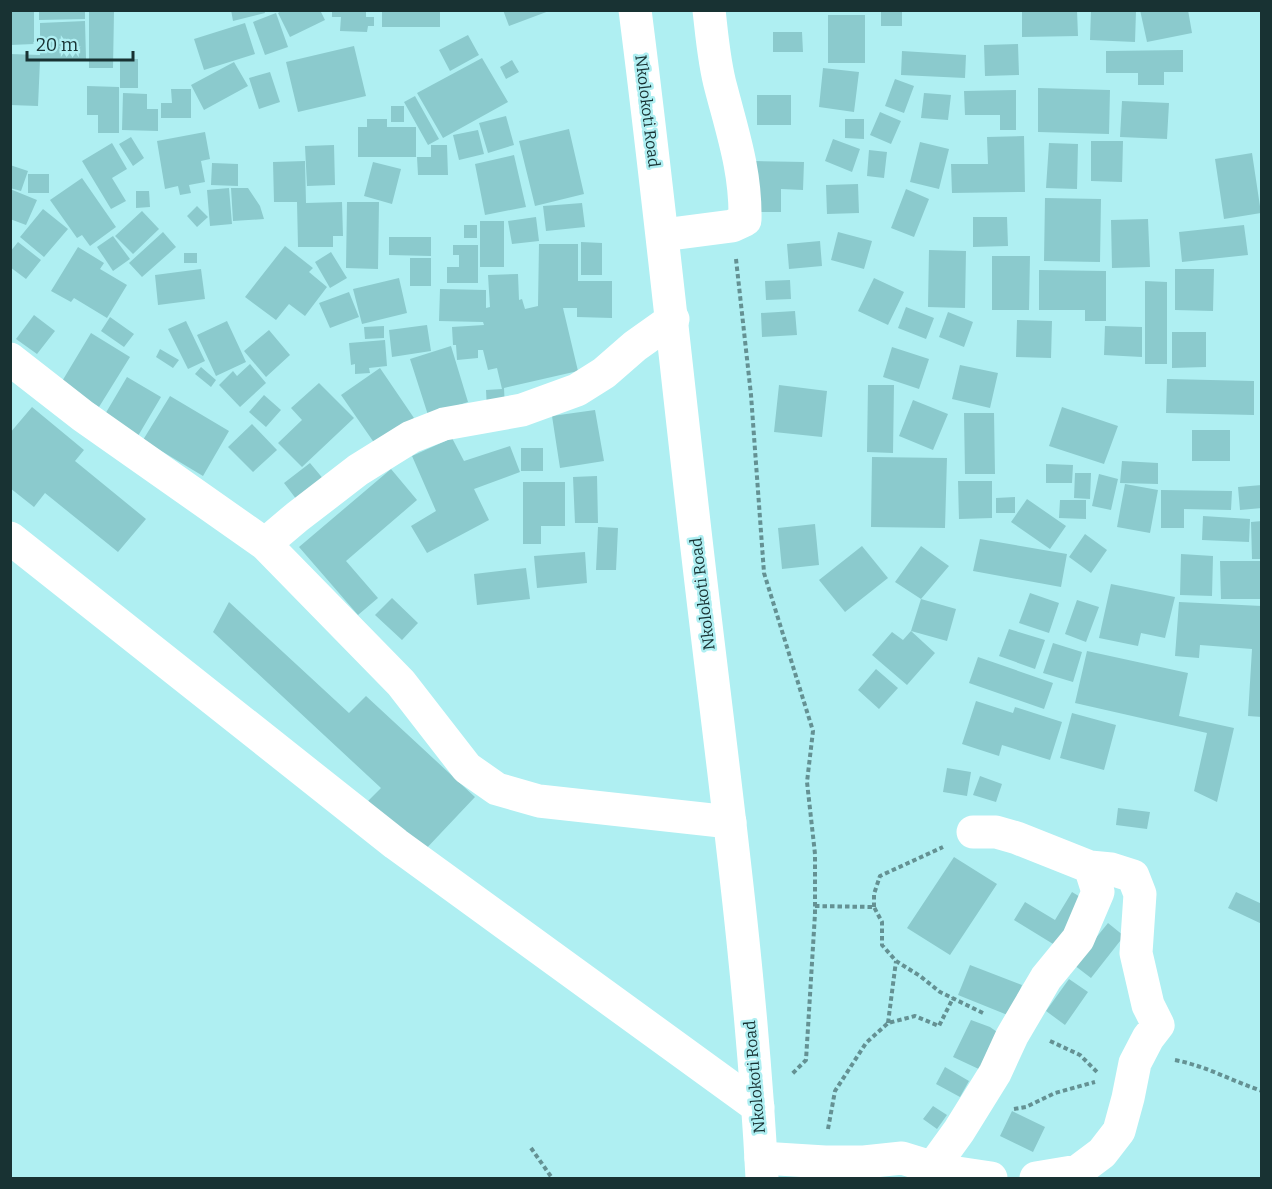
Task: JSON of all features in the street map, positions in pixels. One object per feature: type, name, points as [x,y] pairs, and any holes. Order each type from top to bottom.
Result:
[{"type":"street","name":"Nkolokoti Road","points":[[635,10],[673,319],[687,464],[730,822],[758,1107],[761,1168]]},
{"type":"street","points":[[663,235],[732,226],[745,220],[745,194],[733,128],[720,86],[709,10]]},
{"type":"street","points":[[265,544],[358,470],[411,437],[444,424],[522,410],[577,390],[604,373],[635,346],[673,319]]},
{"type":"street","points":[[10,359],[83,416],[265,544],[401,683],[466,768],[497,789],[539,801],[730,822]]},
{"type":"street","points":[[10,538],[396,844],[758,1107]]},
{"type":"street","points":[[973,832],[996,832],[1090,867],[1133,876],[1140,894],[1136,952],[1148,1005],[1158,1025],[1148,1038],[1135,1063],[1119,1131],[1102,1153],[1078,1171],[1036,1179]]},
{"type":"street","points":[[933,1167],[959,1131],[995,1073],[1017,1027],[1046,978],[1078,939],[1098,892],[1090,867]]},
{"type":"street","points":[[761,1168],[902,1158],[991,1179]]},
{"type":"path","points":[[732,226],[751,396],[764,573],[813,730],[807,782],[815,854],[815,906],[806,1060],[758,1107]]},
{"type":"path","points":[[973,832],[880,876],[874,894],[874,907],[882,922],[882,945],[896,961],[940,992],[1080,1055],[1105,1080],[1055,1093],[1026,1107],[997,1111],[973,1107]]},
{"type":"path","points":[[815,906],[874,907]]},
{"type":"path","points":[[888,1023],[896,961]]},
{"type":"path","points":[[825,1162],[828,1124],[835,1091],[866,1043],[888,1023],[915,1016],[939,1026],[953,998]]},
{"type":"path","points":[[1135,1063],[1159,1058],[1179,1061],[1203,1067],[1262,1091]]},
{"type":"path","points":[[531,1148],[552,1179]]},
{"type":"building","points":[[10,10],[34,10],[34,44],[10,45]]},
{"type":"building","points":[[39,10],[85,10],[85,19],[39,20]]},
{"type":"building","points":[[231,10],[264,10],[265,13],[233,21]]},
{"type":"building","points":[[283,10],[320,10],[325,20],[290,37],[278,13]]},
{"type":"building","points":[[332,10],[366,12],[366,17],[374,17],[374,26],[368,26],[367,32],[340,31],[341,17],[332,17]]},
{"type":"building","points":[[382,10],[440,10],[440,27],[382,27]]},
{"type":"building","points":[[503,10],[549,10],[549,11],[509,26]]},
{"type":"building","points":[[881,10],[902,10],[902,26],[881,26]]},
{"type":"building","points":[[1022,10],[1077,10],[1078,36],[1022,37]]},
{"type":"building","points":[[1091,10],[1136,11],[1135,42],[1090,40]]},
{"type":"building","points":[[1140,10],[1188,10],[1192,33],[1147,42]]},
{"type":"building","points":[[89,12],[114,12],[113,68],[89,68]]},
{"type":"building","points":[[276,13],[288,47],[265,55],[253,22]]},
{"type":"building","points":[[828,15],[865,15],[865,63],[828,63]]},
{"type":"building","points":[[85,21],[86,59],[40,60],[38,106],[10,105],[10,54],[40,55],[40,23]]},
{"type":"building","points":[[245,23],[255,54],[204,70],[194,39]]},
{"type":"building","points":[[773,32],[802,32],[803,52],[773,52]]},
{"type":"building","points":[[468,35],[479,55],[450,71],[439,50]]},
{"type":"building","points":[[1018,44],[1019,75],[985,76],[984,45]]},
{"type":"building","points":[[354,46],[366,96],[298,112],[286,62]]},
{"type":"building","points":[[1183,50],[1183,72],[1164,72],[1164,85],[1138,85],[1138,73],[1106,73],[1106,51]]},
{"type":"building","points":[[902,51],[966,55],[965,78],[901,75]]},
{"type":"building","points":[[482,58],[508,102],[443,138],[417,93]]},
{"type":"building","points":[[120,59],[138,59],[138,88],[120,88]]},
{"type":"building","points":[[512,60],[519,72],[506,79],[500,67]]},
{"type":"building","points":[[234,62],[248,86],[204,110],[191,85]]},
{"type":"building","points":[[823,68],[859,72],[854,112],[819,107]]},
{"type":"building","points":[[270,72],[280,102],[259,109],[249,78]]},
{"type":"building","points":[[895,79],[914,86],[904,113],[885,106]]},
{"type":"building","points":[[87,86],[119,87],[119,133],[98,133],[98,115],[87,115]]},
{"type":"building","points":[[1038,88],[1110,90],[1109,134],[1038,132]]},
{"type":"building","points":[[171,89],[191,89],[191,118],[161,118],[161,103],[172,103]]},
{"type":"building","points":[[1016,90],[1016,130],[1000,130],[1000,115],[965,115],[964,91]]},
{"type":"building","points":[[123,93],[147,94],[147,109],[158,109],[158,131],[122,130]]},
{"type":"building","points":[[924,93],[951,95],[948,120],[921,118]]},
{"type":"building","points":[[757,95],[791,95],[791,125],[757,125]]},
{"type":"building","points":[[415,96],[439,139],[428,145],[404,102]]},
{"type":"building","points":[[1122,101],[1169,103],[1167,139],[1120,137]]},
{"type":"building","points":[[391,106],[404,106],[404,122],[391,122]]},
{"type":"building","points":[[880,112],[901,121],[891,144],[870,135]]},
{"type":"building","points":[[506,116],[514,145],[488,153],[479,123]]},
{"type":"building","points":[[367,119],[387,119],[387,127],[416,127],[416,157],[358,157],[358,127],[367,127]]},
{"type":"building","points":[[845,119],[864,119],[864,139],[845,138]]},
{"type":"building","points":[[569,129],[584,194],[535,206],[519,141]]},
{"type":"building","points":[[478,130],[484,154],[459,160],[453,135]]},
{"type":"building","points":[[205,132],[210,159],[201,161],[205,182],[189,185],[191,193],[180,195],[178,186],[165,189],[157,141]]},
{"type":"building","points":[[1024,136],[1025,192],[952,193],[951,164],[988,164],[987,137]]},
{"type":"building","points":[[131,137],[144,158],[133,166],[119,144]]},
{"type":"building","points":[[833,139],[860,149],[852,172],[825,161]]},
{"type":"building","points":[[1091,141],[1123,141],[1122,182],[1091,181]]},
{"type":"building","points":[[920,142],[949,149],[939,189],[910,182]]},
{"type":"building","points":[[112,143],[127,169],[112,178],[126,201],[111,209],[82,161]]},
{"type":"building","points":[[1049,143],[1078,144],[1077,189],[1046,188]]},
{"type":"building","points":[[334,145],[335,185],[307,186],[305,146]]},
{"type":"building","points":[[431,145],[447,145],[448,175],[418,175],[417,157],[431,157]]},
{"type":"building","points":[[869,150],[887,152],[884,178],[867,176]]},
{"type":"building","points":[[1252,153],[1261,213],[1224,219],[1215,159]]},
{"type":"building","points":[[514,155],[526,207],[485,215],[475,164]]},
{"type":"building","points":[[305,161],[306,203],[342,202],[343,236],[333,236],[333,247],[298,247],[297,202],[274,202],[273,162]]},
{"type":"building","points":[[754,161],[804,162],[803,190],[781,189],[781,212],[753,212]]},
{"type":"building","points":[[373,162],[401,169],[392,204],[364,196]]},
{"type":"building","points":[[212,163],[238,164],[238,186],[211,185]]},
{"type":"building","points":[[10,165],[28,171],[21,191],[10,188]]},
{"type":"building","points":[[28,174],[49,174],[49,193],[28,193]]},
{"type":"building","points":[[82,178],[116,227],[90,246],[82,235],[77,238],[50,200]]},
{"type":"building","points":[[858,184],[859,213],[827,214],[826,185]]},
{"type":"building","points":[[229,188],[232,224],[210,226],[207,190]]},
{"type":"building","points":[[231,188],[248,188],[260,206],[264,219],[233,221]]},
{"type":"building","points":[[10,189],[37,200],[26,225],[10,219]]},
{"type":"building","points":[[906,189],[929,199],[914,237],[891,228]]},
{"type":"building","points":[[136,191],[149,191],[150,207],[136,208]]},
{"type":"building","points":[[1045,198],[1101,199],[1100,262],[1044,261]]},
{"type":"building","points":[[347,202],[379,202],[378,269],[346,268]]},
{"type":"building","points":[[582,203],[585,227],[546,231],[543,206]]},
{"type":"building","points":[[197,206],[208,217],[197,227],[187,216]]},
{"type":"building","points":[[43,209],[68,229],[44,257],[20,237]]},
{"type":"building","points":[[142,211],[159,229],[133,254],[115,236]]},
{"type":"building","points":[[536,217],[539,241],[512,244],[508,221]]},
{"type":"building","points":[[973,217],[1007,217],[1008,246],[973,247]]},
{"type":"building","points":[[1148,219],[1150,267],[1112,268],[1111,220]]},
{"type":"building","points":[[480,221],[504,221],[504,267],[480,267]]},
{"type":"building","points":[[464,225],[477,225],[477,238],[464,238]]},
{"type":"building","points":[[1244,225],[1248,255],[1182,262],[1179,232]]},
{"type":"building","points":[[163,232],[176,247],[142,277],[129,263]]},
{"type":"building","points":[[838,232],[872,241],[864,269],[831,260]]},
{"type":"building","points":[[113,236],[130,259],[113,271],[97,247]]},
{"type":"building","points":[[389,237],[431,237],[431,256],[389,255]]},
{"type":"building","points":[[820,241],[822,266],[789,269],[787,244]]},
{"type":"building","points":[[18,242],[41,260],[26,279],[10,267],[10,252]]},
{"type":"building","points":[[581,242],[602,243],[602,275],[581,275]]},
{"type":"building","points":[[539,244],[578,244],[578,281],[612,281],[612,318],[577,317],[577,308],[563,308],[578,371],[504,388],[505,409],[487,410],[486,390],[502,389],[497,368],[488,370],[483,350],[478,350],[478,358],[457,360],[452,327],[484,325],[483,322],[439,321],[440,289],[486,290],[486,308],[490,307],[488,275],[518,274],[519,300],[522,299],[525,309],[538,306]]},
{"type":"building","points":[[453,245],[478,245],[478,283],[447,283],[447,267],[459,267],[459,255],[453,255]]},
{"type":"building","points":[[285,246],[313,268],[309,272],[327,287],[305,316],[289,304],[276,320],[245,297]]},
{"type":"building","points":[[78,247],[104,263],[100,269],[127,285],[107,318],[74,298],[71,302],[51,291]]},
{"type":"building","points":[[929,250],[966,251],[965,308],[928,307]]},
{"type":"building","points":[[331,252],[347,278],[330,288],[315,262]]},
{"type":"building","points":[[184,253],[197,253],[197,263],[184,263]]},
{"type":"building","points":[[992,256],[1030,256],[1029,310],[992,310]]},
{"type":"building","points":[[410,258],[431,258],[431,286],[410,286]]},
{"type":"building","points":[[201,269],[205,299],[158,305],[155,275]]},
{"type":"building","points":[[1175,269],[1214,269],[1213,311],[1175,310]]},
{"type":"building","points":[[1039,270],[1106,271],[1106,321],[1085,321],[1085,310],[1039,310]]},
{"type":"building","points":[[399,278],[407,313],[362,324],[353,289]]},
{"type":"building","points":[[874,278],[904,292],[888,325],[858,311]]},
{"type":"building","points":[[790,280],[791,299],[766,300],[765,281]]},
{"type":"building","points":[[1145,281],[1167,282],[1167,364],[1145,364]]},
{"type":"building","points":[[349,292],[359,317],[330,328],[319,303]]},
{"type":"building","points":[[906,307],[934,318],[926,339],[898,328]]},
{"type":"building","points":[[795,311],[797,335],[762,337],[761,313]]},
{"type":"building","points":[[948,312],[973,322],[964,347],[939,337]]},
{"type":"building","points":[[34,315],[55,331],[37,354],[16,339]]},
{"type":"building","points":[[110,317],[134,334],[124,347],[101,331]]},
{"type":"building","points":[[1017,320],[1052,321],[1051,358],[1016,357]]},
{"type":"building","points":[[186,321],[205,361],[188,369],[168,329]]},
{"type":"building","points":[[227,321],[246,362],[216,376],[197,335]]},
{"type":"building","points":[[427,325],[431,351],[392,357],[389,330]]},
{"type":"building","points":[[384,326],[384,338],[365,339],[364,327]]},
{"type":"building","points":[[1105,326],[1142,327],[1142,357],[1104,355]]},
{"type":"building","points":[[269,330],[290,355],[266,377],[244,351]]},
{"type":"building","points":[[1172,332],[1206,332],[1206,367],[1172,368]]},
{"type":"building","points":[[91,333],[130,357],[99,407],[61,383]]},
{"type":"building","points":[[385,340],[387,366],[369,368],[370,373],[355,374],[355,364],[351,365],[349,343]]},
{"type":"building","points":[[451,346],[468,402],[428,415],[410,359]]},
{"type":"building","points":[[892,347],[929,359],[919,389],[883,377]]},
{"type":"building","points":[[160,349],[179,360],[173,368],[156,357]]},
{"type":"building","points":[[250,364],[266,383],[240,407],[219,385],[233,371],[237,376]]},
{"type":"building","points":[[960,365],[998,373],[990,408],[952,399]]},
{"type":"building","points":[[201,367],[216,380],[211,387],[195,374]]},
{"type":"building","points":[[380,368],[414,418],[375,444],[341,395]]},
{"type":"building","points":[[127,377],[161,397],[138,436],[104,416]]},
{"type":"building","points":[[1167,379],[1254,381],[1254,415],[1166,413]]},
{"type":"building","points":[[319,383],[354,418],[302,467],[278,443],[302,420],[291,408]]},
{"type":"building","points":[[779,385],[827,391],[822,437],[774,432]]},
{"type":"building","points":[[868,385],[894,385],[893,453],[867,452]]},
{"type":"building","points":[[264,395],[281,410],[266,427],[249,412]]},
{"type":"building","points":[[170,396],[229,431],[203,476],[143,440]]},
{"type":"building","points":[[913,400],[948,414],[933,450],[899,436]]},
{"type":"building","points":[[32,407],[84,450],[75,461],[146,519],[118,552],[45,493],[34,507],[10,488],[10,433]]},
{"type":"building","points":[[1062,407],[1118,426],[1104,464],[1049,446]]},
{"type":"building","points":[[595,410],[604,461],[560,468],[552,416]]},
{"type":"building","points":[[964,413],[994,413],[995,474],[965,474]]},
{"type":"building","points":[[252,424],[277,450],[253,472],[228,447]]},
{"type":"building","points":[[1192,430],[1230,430],[1230,461],[1192,461]]},
{"type":"building","points":[[452,438],[464,461],[510,446],[520,472],[474,489],[489,520],[427,553],[411,526],[436,511],[412,456]]},
{"type":"building","points":[[521,448],[543,448],[543,471],[521,471]]},
{"type":"building","points":[[872,457],[947,458],[945,528],[871,527]]},
{"type":"building","points":[[1122,461],[1158,463],[1158,484],[1120,483]]},
{"type":"building","points":[[310,463],[330,487],[303,508],[284,483]]},
{"type":"building","points":[[1046,464],[1073,465],[1072,483],[1046,483]]},
{"type":"building","points":[[391,469],[417,500],[346,561],[378,598],[358,615],[299,547]]},
{"type":"building","points":[[1075,473],[1091,473],[1090,499],[1074,498]]},
{"type":"building","points":[[1099,474],[1118,479],[1111,510],[1092,506]]},
{"type":"building","points":[[597,476],[598,523],[575,523],[573,477]]},
{"type":"building","points":[[958,481],[992,481],[992,518],[959,519]]},
{"type":"building","points":[[523,482],[565,482],[565,526],[541,526],[541,544],[523,544]]},
{"type":"building","points":[[1125,484],[1158,490],[1150,533],[1117,527]]},
{"type":"building","points":[[1262,485],[1262,508],[1240,510],[1238,487]]},
{"type":"building","points":[[1161,490],[1232,491],[1231,510],[1184,509],[1184,528],[1161,528]]},
{"type":"building","points":[[1015,497],[1015,513],[996,513],[996,498]]},
{"type":"building","points":[[1027,499],[1066,526],[1050,549],[1011,522]]},
{"type":"building","points":[[1060,500],[1086,500],[1086,519],[1059,518]]},
{"type":"building","points":[[1203,516],[1250,519],[1249,542],[1202,540]]},
{"type":"building","points":[[1262,521],[1262,559],[1252,559],[1251,522]]},
{"type":"building","points":[[815,524],[819,565],[782,569],[778,528]]},
{"type":"building","points":[[598,527],[618,528],[616,570],[596,570]]},
{"type":"building","points":[[1085,534],[1107,550],[1091,573],[1069,557]]},
{"type":"building","points":[[980,539],[1067,554],[1061,587],[973,571]]},
{"type":"building","points":[[862,546],[888,578],[845,612],[819,580]]},
{"type":"building","points":[[921,546],[949,566],[921,599],[895,582]]},
{"type":"building","points":[[585,552],[587,583],[537,588],[534,556]]},
{"type":"building","points":[[1181,554],[1213,556],[1212,596],[1180,595]]},
{"type":"building","points":[[1220,561],[1262,561],[1262,599],[1221,599]]},
{"type":"building","points":[[526,568],[530,599],[477,605],[474,574]]},
{"type":"building","points":[[1111,584],[1175,597],[1165,638],[1141,633],[1138,646],[1099,638]]},
{"type":"building","points":[[1030,593],[1059,603],[1049,633],[1019,623]]},
{"type":"building","points":[[392,598],[418,623],[402,640],[375,615]]},
{"type":"building","points":[[921,599],[956,609],[947,641],[911,631]]},
{"type":"building","points":[[1077,600],[1099,607],[1086,642],[1065,634]]},
{"type":"building","points":[[229,602],[349,713],[366,696],[475,797],[423,852],[368,801],[381,788],[213,632]]},
{"type":"building","points":[[1179,602],[1262,606],[1262,717],[1248,716],[1252,649],[1200,645],[1199,658],[1175,656]]},
{"type":"building","points":[[1009,629],[1045,640],[1035,669],[999,656]]},
{"type":"building","points":[[911,631],[935,653],[907,685],[872,655],[892,632],[903,640]]},
{"type":"building","points":[[1053,643],[1082,652],[1073,682],[1043,673]]},
{"type":"building","points":[[1087,651],[1188,673],[1179,716],[1234,728],[1217,802],[1194,791],[1207,733],[1075,703]]},
{"type":"building","points":[[978,657],[1053,683],[1044,709],[969,683]]},
{"type":"building","points":[[876,669],[898,688],[879,709],[858,690]]},
{"type":"building","points":[[976,701],[1013,713],[1015,707],[1062,722],[1050,760],[1002,745],[999,756],[962,744]]},
{"type":"building","points":[[1072,713],[1116,725],[1104,770],[1060,758]]},
{"type":"building","points":[[947,768],[971,772],[967,796],[943,792]]},
{"type":"building","points":[[980,776],[1002,784],[996,802],[973,795]]},
{"type":"building","points":[[1118,808],[1150,812],[1147,829],[1116,825]]},
{"type":"building","points":[[954,857],[997,884],[950,955],[907,928]]},
{"type":"building","points":[[1072,892],[1087,901],[1058,947],[1014,920],[1025,902],[1055,920]]},
{"type":"building","points":[[1236,892],[1262,904],[1262,924],[1228,908]]},
{"type":"building","points":[[1108,923],[1124,936],[1091,978],[1074,965]]},
{"type":"building","points":[[970,965],[1022,985],[1010,1016],[958,995]]},
{"type":"building","points":[[1069,979],[1088,992],[1065,1025],[1046,1011]]},
{"type":"building","points":[[971,1020],[990,1027],[1000,1034],[983,1071],[953,1057]]},
{"type":"building","points":[[945,1067],[969,1081],[960,1097],[936,1084]]},
{"type":"building","points":[[933,1106],[947,1115],[937,1129],[923,1119]]},
{"type":"building","points":[[1012,1111],[1045,1127],[1033,1152],[1000,1136]]}]
